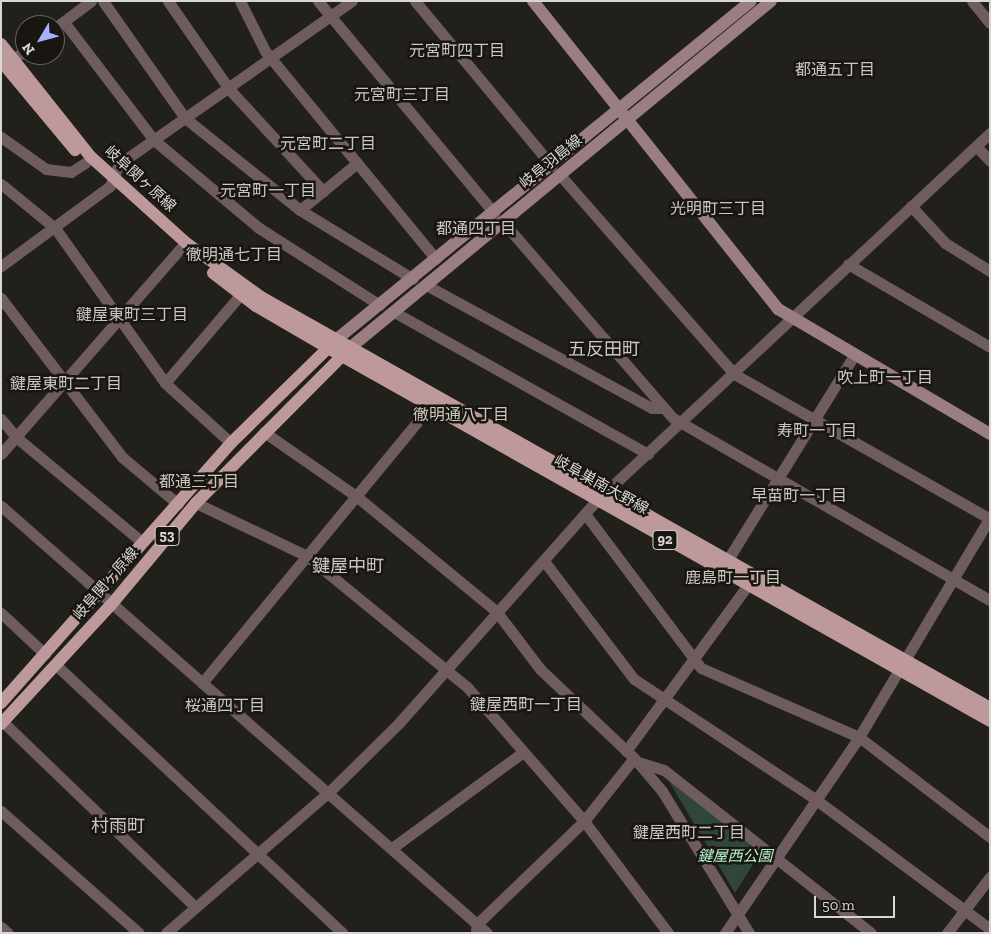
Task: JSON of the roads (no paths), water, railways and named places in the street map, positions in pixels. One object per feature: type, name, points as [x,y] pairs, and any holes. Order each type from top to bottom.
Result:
[{"type":"main road","points":[[534,1],[758,289],[790,317],[990,434]]},
{"type":"main road","name":"岐阜羽島線","points":[[556,171],[619,110],[751,1]]},
{"type":"main road","name":"岐阜羽島線","points":[[346,352],[426,285],[498,218],[556,171],[628,120],[771,1]]},
{"type":"main road","name":"岐阜関ヶ原線","points":[[1,44],[5,64],[85,162],[228,274],[346,352],[264,432],[196,503],[111,605],[2,723]]},
{"type":"main road","name":"岐阜関ヶ原線","points":[[5,64],[113,183],[180,248],[240,294],[333,344]]},
{"type":"main road","name":"岐阜羽島線","points":[[333,344],[436,259],[498,218]]},
{"type":"main road","name":"岐阜関ヶ原線","points":[[1,703],[231,443],[333,344]]},
{"type":"main road","name":"岐阜巣南大野線","points":[[346,352],[430,406],[600,497],[727,561],[904,664],[990,722]]},
{"type":"main road","name":"岐阜巣南大野線","points":[[346,352],[600,497],[747,586],[990,708]]},
{"type":"street","points":[[65,21],[91,1]]},
{"type":"street","points":[[102,1],[186,118],[300,210],[413,279]]},
{"type":"street","points":[[168,1],[229,89],[323,191]]},
{"type":"street","points":[[240,1],[271,59],[436,259]]},
{"type":"street","points":[[318,1],[498,218],[664,408],[681,423],[777,480],[990,600]]},
{"type":"street","points":[[1,266],[55,228],[113,183],[119,164],[229,89],[352,1]]},
{"type":"street","points":[[415,1],[556,171],[734,374],[989,517],[904,664],[859,737],[814,799],[724,933]]},
{"type":"street","points":[[972,1],[990,23]]},
{"type":"street","points":[[65,31],[154,140],[259,228],[380,306]]},
{"type":"street","points":[[166,933],[256,853],[329,792],[447,670],[496,611],[586,515],[600,497],[734,374],[790,317],[990,133]]},
{"type":"street","points":[[1,137],[46,169],[71,172],[85,162]]},
{"type":"street","points":[[976,146],[990,161]]},
{"type":"street","points":[[300,210],[357,163]]},
{"type":"street","points":[[1,184],[55,228],[165,383],[231,443]]},
{"type":"street","points":[[911,206],[945,243],[990,271]]},
{"type":"street","points":[[1,454],[180,248]]},
{"type":"street","points":[[848,264],[990,347]]},
{"type":"street","points":[[426,285],[652,408],[664,408]]},
{"type":"street","points":[[165,383],[240,294]]},
{"type":"street","points":[[1,298],[122,457],[178,504]]},
{"type":"street","points":[[394,312],[648,454]]},
{"type":"street","points":[[727,561],[854,354]]},
{"type":"street","points":[[202,684],[430,406]]},
{"type":"street","points":[[1,418],[16,437],[142,542]]},
{"type":"street","points":[[264,432],[356,496],[496,611],[540,669],[633,757],[682,821],[749,933]]},
{"type":"street","points":[[196,503],[307,556],[447,670],[584,821],[668,933]]},
{"type":"street","points":[[1,506],[111,605],[329,792],[392,848],[476,928],[487,933]]},
{"type":"street","points":[[586,515],[696,658],[701,668],[859,737],[990,837]]},
{"type":"street","points":[[544,561],[574,595],[598,638],[634,679],[662,701],[814,799],[990,929]]},
{"type":"street","points":[[476,928],[584,821],[633,757],[662,701],[696,658],[747,586]]},
{"type":"street","points":[[1,612],[45,654]]},
{"type":"street","points":[[56,665],[342,933]]},
{"type":"street","points":[[2,723],[195,907]]},
{"type":"street","points":[[392,848],[522,753]]},
{"type":"street","points":[[633,757],[664,770],[871,933]]},
{"type":"street","points":[[1,811],[139,933]]},
{"type":"street","points":[[947,933],[990,876]]},
{"type":"street","points":[[1,927],[8,933]]},
{"type":"district","name":"元宮町四丁目","points":[[457,51]]},
{"type":"district","name":"都通五丁目","points":[[835,70]]},
{"type":"district","name":"元宮町三丁目","points":[[402,95]]},
{"type":"district","name":"元宮町二丁目","points":[[328,144]]},
{"type":"district","name":"元宮町一丁目","points":[[268,191]]},
{"type":"district","name":"光明町三丁目","points":[[718,209]]},
{"type":"district","name":"都通四丁目","points":[[476,229]]},
{"type":"district","name":"徹明通七丁目","points":[[234,255]]},
{"type":"district","name":"鍵屋東町三丁目","points":[[132,315]]},
{"type":"district","name":"五反田町","points":[[604,349]]},
{"type":"district","name":"吹上町一丁目","points":[[885,378]]},
{"type":"district","name":"鍵屋東町二丁目","points":[[66,384]]},
{"type":"district","name":"徹明通八丁目","points":[[461,415]]},
{"type":"district","name":"寿町一丁目","points":[[817,431]]},
{"type":"district","name":"都通三丁目","points":[[199,482]]},
{"type":"district","name":"早苗町一丁目","points":[[799,496]]},
{"type":"district","name":"鍵屋中町","points":[[348,566]]},
{"type":"district","name":"鹿島町一丁目","points":[[733,578]]},
{"type":"district","name":"鍵屋西町一丁目","points":[[526,705]]},
{"type":"district","name":"桜通四丁目","points":[[225,706]]},
{"type":"district","name":"村雨町","points":[[118,826]]},
{"type":"district","name":"鍵屋西町二丁目","points":[[689,833]]},
{"type":"park label","name":"鍵屋西公園","points":[[735,857]]}]
